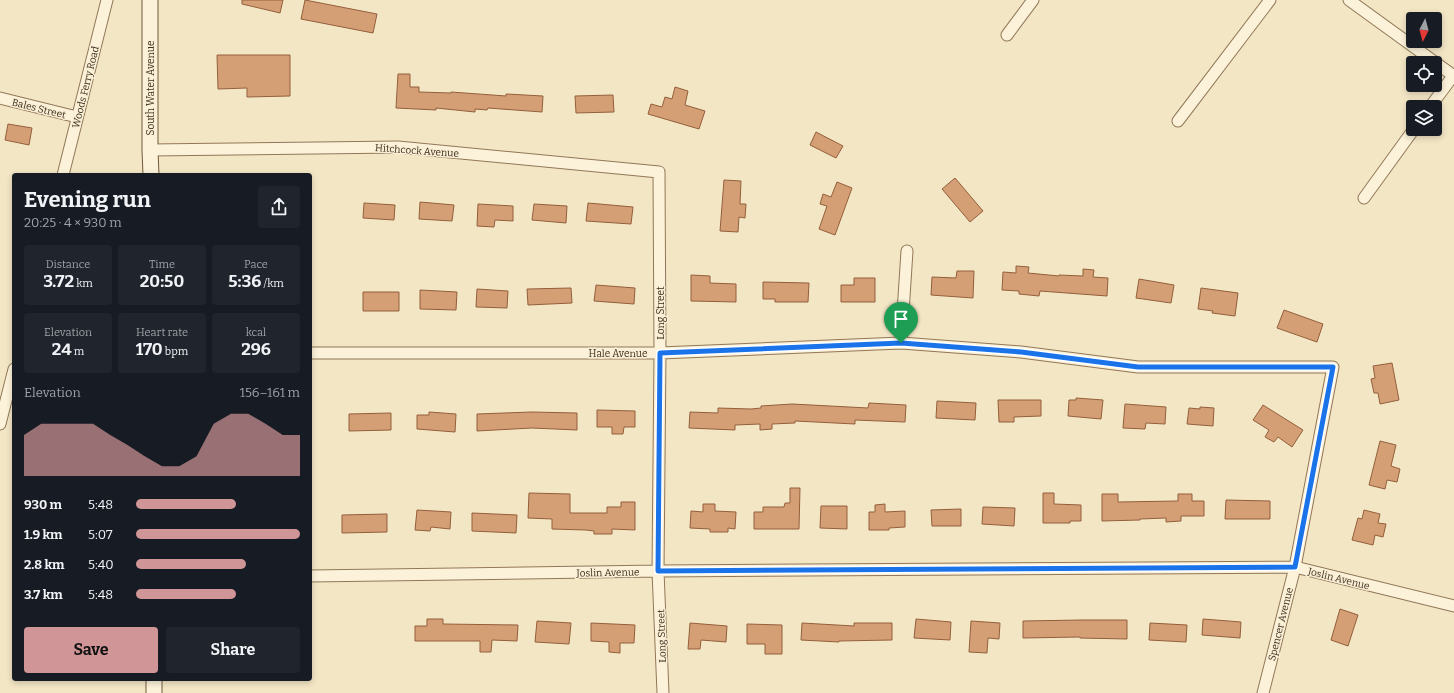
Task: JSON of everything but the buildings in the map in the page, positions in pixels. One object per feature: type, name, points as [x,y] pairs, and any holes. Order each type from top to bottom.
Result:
[{"type":"main road","name":"South Water Avenue","points":[[150,0],[151,173]]},
{"type":"main road","points":[[154,681],[154,693]]},
{"type":"street","name":"Woods Ferry Road","points":[[64,173],[107,0]]},
{"type":"street","points":[[1006,35],[1034,0]]},
{"type":"street","points":[[1178,121],[1270,0]]},
{"type":"street","points":[[1349,0],[1454,76],[1435,100]]},
{"type":"street","name":"Bales Street","points":[[0,98],[78,117]]},
{"type":"street","points":[[1364,198],[1409,136]]},
{"type":"street","name":"Hitchcock Avenue","points":[[150,150],[398,147],[659,172]]},
{"type":"street","name":"Long Street","points":[[659,172],[660,353],[658,571],[663,693]]},
{"type":"street","points":[[901,343],[907,251]]},
{"type":"street","name":"Hale Avenue","points":[[312,353],[660,353],[901,343],[1021,352],[1138,367],[1333,367]]},
{"type":"street","name":"Spencer Avenue","points":[[1263,693],[1295,567],[1333,367]]},
{"type":"street","points":[[0,424],[12,377]]},
{"type":"street","name":"Joslin Avenue","points":[[312,576],[658,571],[1295,567],[1454,606]]},
{"type":"route","points":[[901,343],[1021,352],[1138,367],[1333,367],[1295,567],[658,571],[660,353],[901,343]]}]
